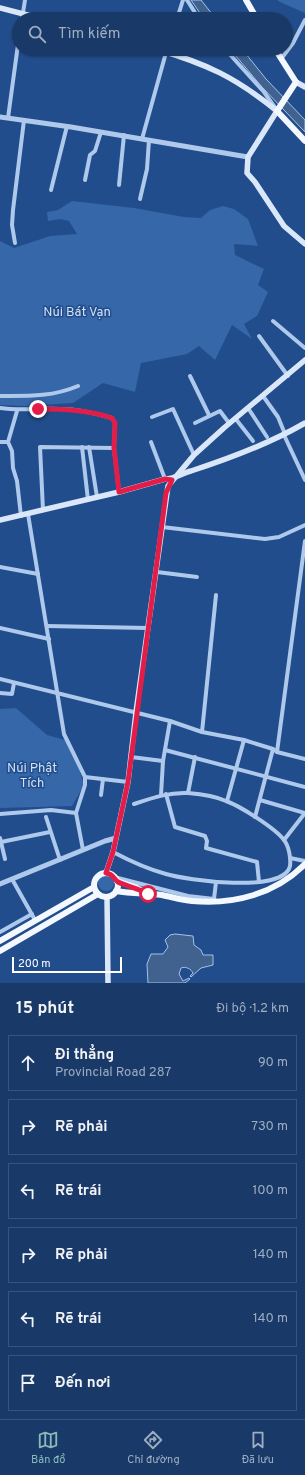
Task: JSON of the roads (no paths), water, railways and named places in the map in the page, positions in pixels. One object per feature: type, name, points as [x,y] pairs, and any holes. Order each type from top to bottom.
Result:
[{"type":"main road","points":[[246,0],[253,12]]},
{"type":"main road","points":[[0,8],[12,12]]},
{"type":"main road","points":[[182,56],[213,68],[255,93],[277,111],[305,141]]},
{"type":"main road","points":[[279,56],[296,82],[305,87]]},
{"type":"main road","points":[[296,82],[248,157],[248,175],[255,182],[284,226],[305,244]]},
{"type":"main road","points":[[96,891],[96,878],[106,873],[113,852],[128,782],[147,628],[157,572],[168,479],[235,418],[288,376],[305,360]]},
{"type":"main road","points":[[0,520],[88,500],[168,479],[257,448],[285,435],[305,423]]},
{"type":"main road","points":[[107,897],[116,891],[131,894],[148,894],[192,901],[239,900],[273,888],[285,881],[305,864]]},
{"type":"main road","points":[[106,873],[148,894]]},
{"type":"main road","points":[[116,879],[116,891]]},
{"type":"main road","points":[[96,891],[107,897]]},
{"type":"main road","points":[[0,941],[63,904],[96,891]]},
{"type":"main road","points":[[0,951],[96,891]]},
{"type":"main road","points":[[107,897],[108,983]]},
{"type":"street","points":[[23,12],[25,0]]},
{"type":"street","points":[[179,12],[183,0]]},
{"type":"street","points":[[187,0],[195,12]]},
{"type":"street","points":[[293,43],[305,21]]},
{"type":"street","points":[[8,118],[16,56]]},
{"type":"street","points":[[142,139],[164,56]]},
{"type":"street","points":[[231,56],[264,92],[277,111]]},
{"type":"street","points":[[0,117],[124,135],[248,157]]},
{"type":"street","points":[[15,243],[12,224],[13,210],[24,120]]},
{"type":"street","points":[[51,190],[67,126]]},
{"type":"street","points":[[85,180],[90,155],[95,151],[101,132]]},
{"type":"street","points":[[119,185],[124,135]]},
{"type":"street","points":[[140,199],[146,169],[149,140]]},
{"type":"street","points":[[273,321],[305,348]]},
{"type":"street","points":[[259,336],[288,376]]},
{"type":"street","points":[[190,376],[209,415]]},
{"type":"street","points":[[0,396],[46,396],[78,386]]},
{"type":"street","points":[[263,396],[278,417],[305,480]]},
{"type":"street","points":[[0,408],[17,411],[74,410],[112,418],[115,423],[114,448],[119,492]]},
{"type":"street","points":[[248,408],[267,437]]},
{"type":"street","points":[[152,417],[173,409],[194,456]]},
{"type":"street","points":[[17,411],[8,442],[12,451],[13,468],[17,481],[21,516]]},
{"type":"street","points":[[195,423],[220,411],[229,424]]},
{"type":"street","points":[[235,418],[253,441]]},
{"type":"street","points":[[0,442],[8,442]]},
{"type":"street","points":[[151,442],[168,479]]},
{"type":"street","points":[[82,447],[88,500]]},
{"type":"street","points":[[89,447],[97,497]]},
{"type":"street","points":[[43,510],[40,448],[114,448]]},
{"type":"street","points":[[28,514],[64,734],[85,777],[85,785],[76,813],[84,850]]},
{"type":"street","points":[[162,527],[265,539],[278,537],[305,525]]},
{"type":"street","points":[[255,818],[265,776],[275,750],[305,541]]},
{"type":"street","points":[[0,567],[38,574]]},
{"type":"street","points":[[157,572],[196,577]]},
{"type":"street","points":[[202,732],[216,595]]},
{"type":"street","points":[[47,626],[147,628]]},
{"type":"street","points":[[0,628],[49,639]]},
{"type":"street","points":[[0,679],[136,712],[170,721],[202,732],[244,740],[305,759]]},
{"type":"street","points":[[0,693],[12,694],[14,683]]},
{"type":"street","points":[[161,795],[163,761],[170,721]]},
{"type":"street","points":[[227,801],[244,740]]},
{"type":"street","points":[[165,750],[305,787]]},
{"type":"street","points":[[131,757],[163,761]]},
{"type":"street","points":[[188,793],[195,757]]},
{"type":"street","points":[[85,777],[128,782]]},
{"type":"street","points":[[101,795],[103,779]]},
{"type":"street","points":[[113,852],[133,863],[166,874],[195,880],[216,882],[259,882],[276,879],[285,875],[290,867],[290,858],[284,840],[255,818],[227,801],[188,793],[161,795],[134,804]]},
{"type":"street","points":[[166,794],[175,827],[205,836],[207,841],[206,848],[257,862],[259,882]]},
{"type":"street","points":[[260,800],[305,813],[284,840]]},
{"type":"street","points":[[0,814],[51,810],[76,813]]},
{"type":"street","points":[[46,817],[60,860]]},
{"type":"street","points":[[5,859],[0,840],[50,832]]},
{"type":"street","points":[[0,884],[116,838]]},
{"type":"street","points":[[290,858],[305,860]]},
{"type":"street","points":[[12,879],[35,920]]},
{"type":"street","points":[[116,879],[181,895],[214,901],[216,882]]},
{"type":"street","points":[[0,932],[32,914]]},
{"type":"park label","name":"Núi Bát Vạn","points":[[77,311]]},
{"type":"park label","name":"Núi Phật Tích","points":[[32,774]]}]
